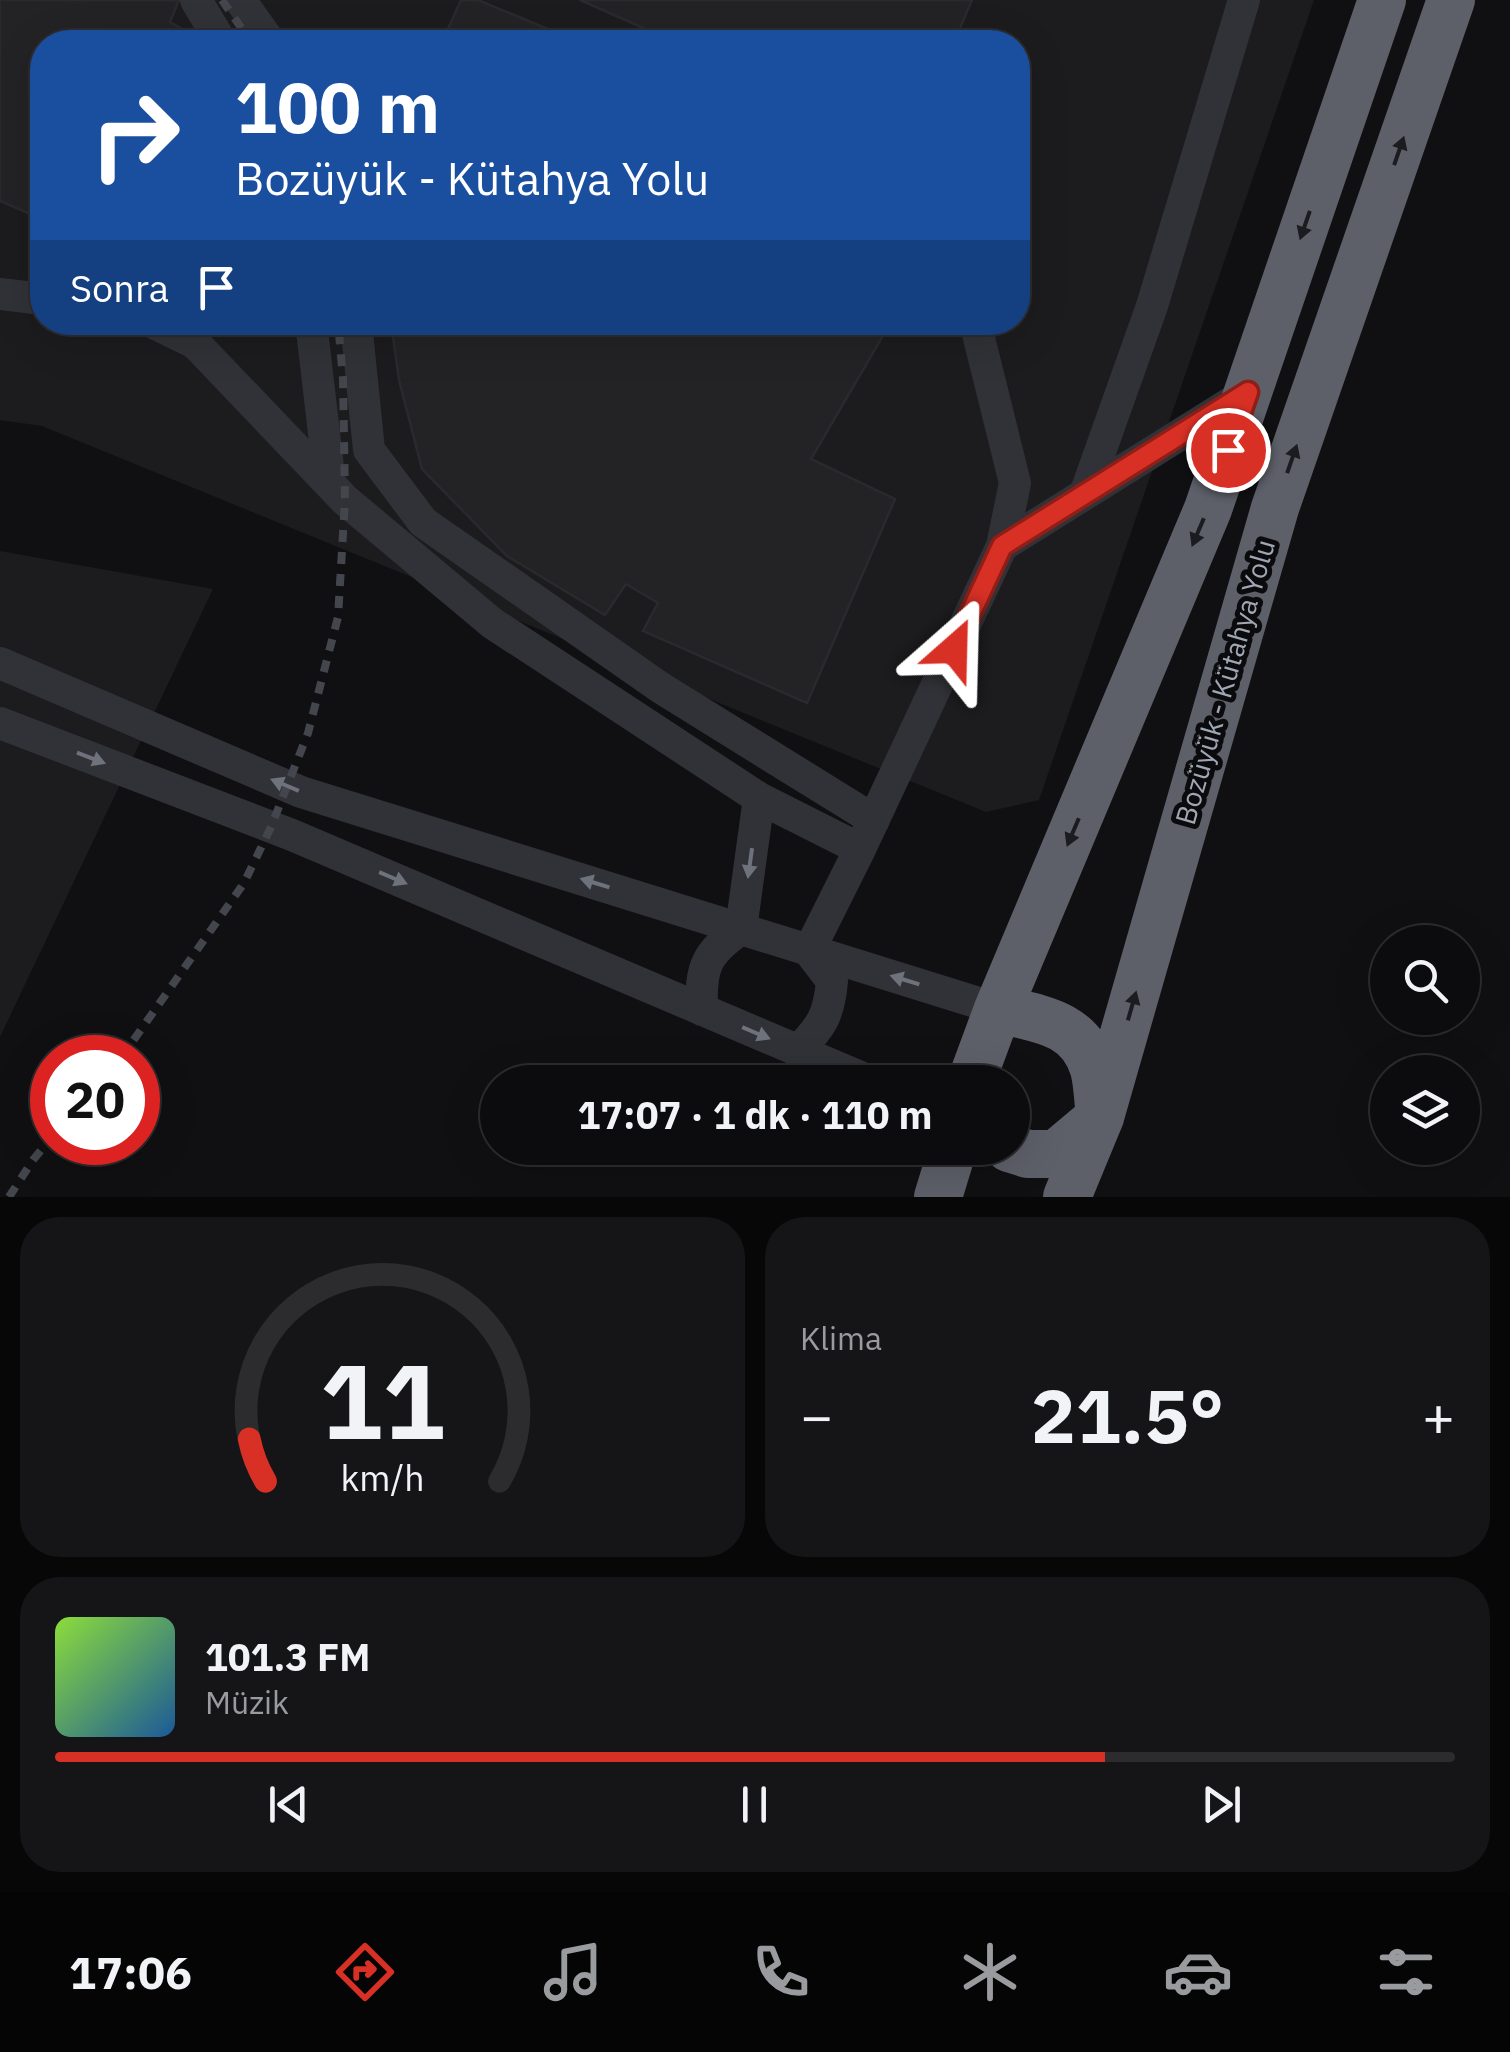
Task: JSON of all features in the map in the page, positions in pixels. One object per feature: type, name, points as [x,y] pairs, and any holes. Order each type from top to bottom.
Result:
[{"type":"highway","points":[[977,1065],[1200,527],[1382,0]]},
{"type":"highway","name":"Bozüyük - Kütahya Yolu","points":[[1067,1197],[1100,1117],[1275,508],[1451,0]]},
{"type":"highway","points":[[998,1009],[1051,1021],[1078,1038],[1094,1069],[1100,1117],[1056,1154],[1030,1154]]},
{"type":"highway","points":[[938,1197],[948,1165]]},
{"type":"street","points":[[196,0],[214,30]]},
{"type":"street","points":[[240,0],[261,30]]},
{"type":"street","points":[[1084,494],[1152,306],[1244,0]]},
{"type":"street","points":[[0,294],[30,298]]},
{"type":"street","points":[[179,335],[195,343],[345,500],[492,623],[758,798],[867,834]]},
{"type":"street","points":[[313,335],[330,484]]},
{"type":"street","points":[[357,335],[369,450],[424,522],[867,834]]},
{"type":"street","points":[[809,951],[1002,546],[1015,483],[978,335]]},
{"type":"street","points":[[1002,546],[1248,392]]},
{"type":"street","points":[[0,662],[301,792],[998,1009]]},
{"type":"street","points":[[0,724],[292,835],[831,1065]]},
{"type":"street","points":[[702,1010],[700,983],[708,960],[741,929],[758,798]]},
{"type":"street","points":[[798,1051],[820,1028],[830,1006],[832,981],[809,951]]},
{"type":"shaded area","points":[[0,0],[1314,0],[1039,800],[986,812],[42,426],[0,420]]},
{"type":"shaded area","points":[[0,551],[213,589],[0,1037]]},
{"type":"building","points":[[0,0],[179,0],[170,22],[184,30],[30,30],[30,214],[0,201]]},
{"type":"building","points":[[461,0],[478,0],[550,30],[447,30]]},
{"type":"building","points":[[580,0],[972,0],[959,30],[648,30]]},
{"type":"building","points":[[393,335],[883,335],[811,459],[895,499],[807,703],[643,631],[658,603],[626,584],[605,615],[507,556],[422,469],[399,380]]},
{"type":"railway","points":[[222,0],[243,30]]},
{"type":"railway","points":[[137,1035],[244,883],[308,733],[338,617],[345,500],[339,335]]},
{"type":"railway","points":[[9,1197],[30,1165]]},
{"type":"route","points":[[954,649],[1002,546],[1248,392],[1228,450]]}]
